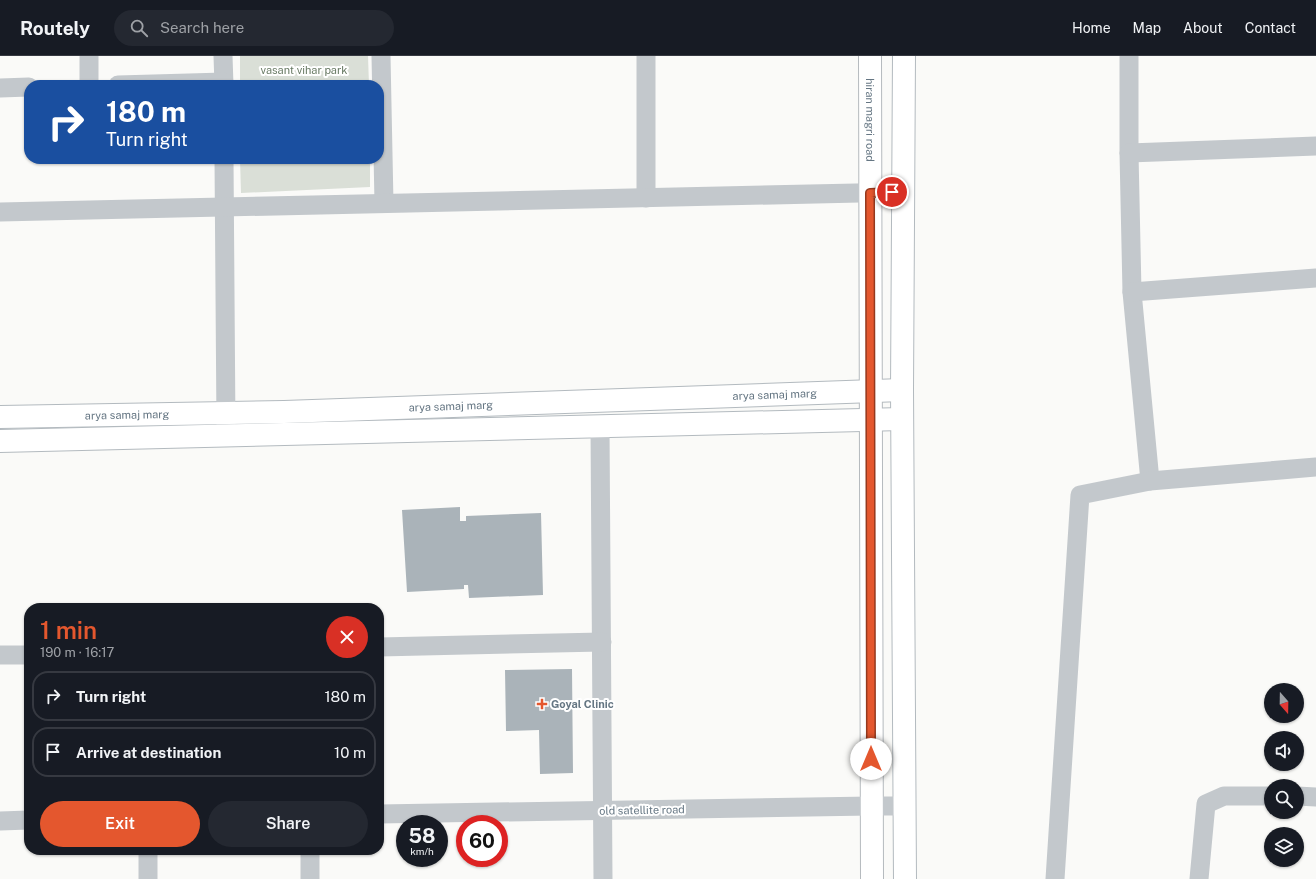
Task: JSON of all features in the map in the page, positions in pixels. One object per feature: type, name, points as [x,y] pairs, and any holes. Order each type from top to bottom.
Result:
[{"type":"street","points":[[89,56],[89,80]]},
{"type":"street","points":[[224,56],[224,80]]},
{"type":"street","points":[[381,56],[381,80]]},
{"type":"street","points":[[646,56],[646,198]]},
{"type":"street","name":"hiran magri road","points":[[870,56],[872,879]]},
{"type":"street","points":[[904,56],[902,419],[905,879]]},
{"type":"street","points":[[1129,56],[1129,153],[1132,292],[1150,481]]},
{"type":"street","points":[[0,88],[24,87]]},
{"type":"street","points":[[1129,153],[1316,146]]},
{"type":"street","points":[[224,164],[226,435]]},
{"type":"street","points":[[383,164],[384,203]]},
{"type":"street","points":[[0,212],[903,192]]},
{"type":"street","points":[[1132,292],[1316,278]]},
{"type":"street","name":"arya samaj marg","points":[[0,417],[226,413],[902,390]]},
{"type":"street","points":[[0,441],[902,419]]},
{"type":"street","points":[[600,426],[603,879]]},
{"type":"street","points":[[1055,879],[1080,495],[1150,481],[1316,467]]},
{"type":"street","points":[[384,647],[602,642]]},
{"type":"street","points":[[0,656],[24,655]]},
{"type":"street","points":[[1199,879],[1206,804],[1224,796],[1264,796]]},
{"type":"street","points":[[1304,796],[1316,797]]},
{"type":"street","name":"old satellite road","points":[[384,814],[904,806]]},
{"type":"street","points":[[0,821],[24,820]]},
{"type":"street","points":[[148,855],[148,879]]},
{"type":"street","points":[[310,855],[310,879]]},
{"type":"green space","name":"vasant vihar park","points":[[240,56],[368,56],[369,80],[240,80]]},
{"type":"green space","points":[[240,164],[370,164],[370,187],[241,193]]},
{"type":"building","points":[[460,507],[460,521],[466,521],[466,516],[541,513],[543,595],[469,598],[468,585],[464,585],[464,589],[407,592],[402,510]]},
{"type":"building","points":[[572,669],[573,773],[540,774],[539,730],[506,731],[505,670]]},
{"type":"place","name":"Goyal Clinic","points":[[542,704]]},
{"type":"route","points":[[871,759],[870,193],[892,192]]}]
